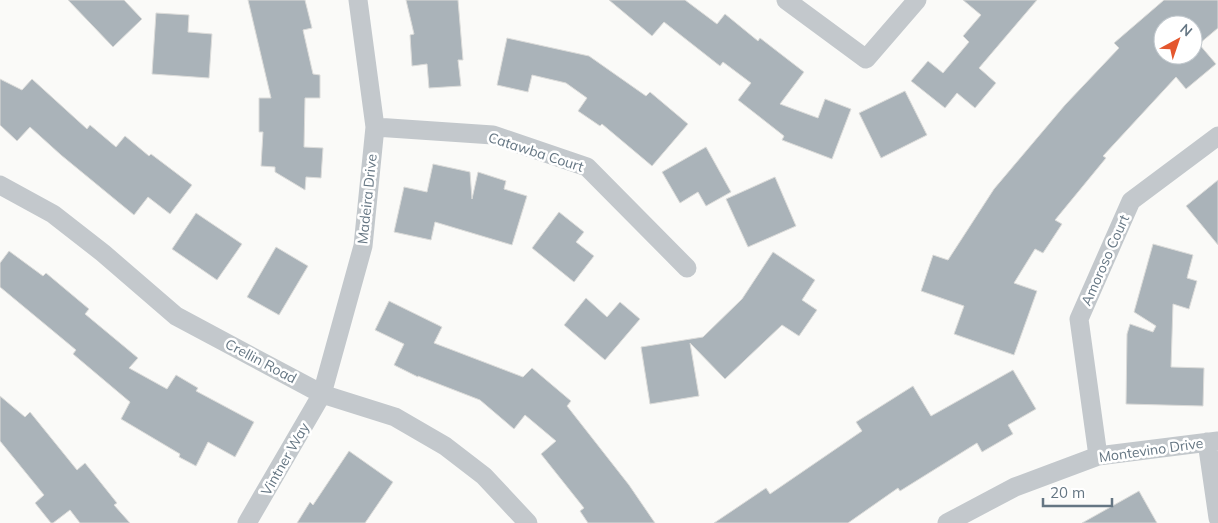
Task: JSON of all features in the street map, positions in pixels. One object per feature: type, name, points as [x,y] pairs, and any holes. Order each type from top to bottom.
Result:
[{"type":"street","name":"Madeira Drive","points":[[322,394],[363,246],[374,127],[358,0]]},
{"type":"street","points":[[786,0],[866,59],[917,0]]},
{"type":"street","name":"Catawba Court","points":[[374,127],[492,135],[587,167],[687,268]]},
{"type":"street","name":"Amoroso Court","points":[[1098,456],[1079,319],[1131,201],[1218,136]]},
{"type":"street","name":"Crellin Road","points":[[0,184],[53,214],[103,252],[176,316],[322,394],[395,417],[445,446],[484,476],[528,523]]},
{"type":"street","name":"Vintner Way","points":[[247,523],[322,394]]},
{"type":"street","points":[[1213,441],[1218,518]]},
{"type":"street","name":"Montevino Drive","points":[[947,523],[1015,487],[1098,456],[1213,441]]},
{"type":"building","points":[[68,0],[124,0],[142,19],[113,47]]},
{"type":"building","points":[[248,0],[305,0],[312,28],[303,30],[313,74],[320,75],[320,98],[305,98],[304,147],[323,148],[321,178],[306,177],[305,190],[275,172],[275,167],[261,166],[263,132],[259,132],[259,98],[271,98]]},
{"type":"building","points":[[406,0],[458,0],[463,60],[458,60],[461,86],[429,88],[427,64],[412,66],[410,35],[414,34]]},
{"type":"building","points":[[609,0],[685,0],[717,24],[725,14],[758,41],[760,38],[804,72],[780,104],[818,118],[825,99],[851,109],[832,159],[782,140],[784,136],[738,100],[751,83],[723,62],[720,66],[664,22],[652,36]]},
{"type":"building","points":[[963,0],[1037,0],[979,68],[996,83],[975,108],[957,93],[945,108],[911,81],[928,61],[943,73],[969,42],[963,36],[981,15]]},
{"type":"building","points":[[1164,0],[1218,0],[1218,28],[1203,41],[1203,15],[1153,15],[1153,65],[1203,65],[1203,49],[1216,64],[1186,89],[1176,77],[1103,156],[1106,158],[1055,220],[1062,224],[1043,253],[1035,249],[1014,283],[1037,291],[1014,355],[954,334],[964,306],[921,291],[933,255],[948,260],[994,189],[1065,105],[1119,48],[1114,43]]},
{"type":"building","points":[[156,13],[189,15],[188,32],[212,34],[209,78],[152,74]]},
{"type":"building","points":[[507,38],[589,56],[646,96],[650,92],[688,124],[652,166],[602,124],[600,126],[578,111],[587,98],[566,83],[532,75],[528,92],[497,85]]},
{"type":"building","points":[[0,79],[22,90],[32,79],[87,129],[90,125],[116,147],[125,136],[149,156],[151,154],[192,185],[170,214],[148,197],[134,215],[30,127],[17,141],[0,125]]},
{"type":"building","points":[[905,91],[927,135],[881,158],[859,113]]},
{"type":"building","points":[[706,147],[731,192],[706,206],[698,192],[680,203],[662,172]]},
{"type":"building","points":[[433,164],[470,172],[472,199],[478,172],[506,181],[504,189],[527,196],[512,245],[435,222],[431,240],[394,232],[404,187],[427,192]]},
{"type":"building","points":[[775,177],[796,226],[748,247],[726,199]]},
{"type":"building","points":[[1218,180],[1218,245],[1186,206]]},
{"type":"building","points":[[559,212],[584,232],[576,242],[594,256],[574,282],[532,248]]},
{"type":"building","points":[[196,213],[242,244],[217,280],[172,249]]},
{"type":"building","points":[[1153,244],[1193,255],[1187,278],[1197,281],[1189,309],[1173,304],[1171,367],[1204,368],[1203,406],[1126,404],[1127,334],[1130,324],[1153,332],[1156,326],[1134,312]]},
{"type":"building","points":[[276,247],[308,266],[279,315],[247,297]]},
{"type":"building","points":[[9,251],[43,276],[46,273],[89,309],[85,314],[138,358],[129,368],[167,389],[176,375],[198,388],[196,391],[254,422],[235,457],[208,442],[196,466],[179,457],[180,454],[121,419],[130,402],[73,354],[76,350],[0,287],[0,263]]},
{"type":"building","points":[[773,252],[815,280],[802,300],[817,310],[799,336],[782,325],[725,379],[690,343],[699,396],[650,404],[641,347],[703,337],[742,299]]},
{"type":"building","points":[[586,298],[607,317],[620,302],[640,319],[605,360],[564,325]]},
{"type":"building","points":[[389,301],[442,327],[434,343],[523,377],[532,368],[571,401],[567,406],[629,485],[655,523],[588,523],[580,511],[584,508],[541,454],[556,441],[525,415],[514,429],[480,400],[418,377],[394,365],[404,344],[375,330]]},
{"type":"building","points":[[1013,370],[1036,409],[1008,425],[1013,434],[982,452],[977,443],[900,491],[898,488],[848,523],[714,523],[766,488],[770,494],[862,431],[856,422],[913,386],[931,416]]},
{"type":"building","points":[[0,396],[25,417],[30,412],[77,470],[85,463],[117,503],[114,505],[130,523],[80,523],[70,510],[51,523],[35,503],[44,495],[0,441]]},
{"type":"building","points":[[349,451],[393,482],[365,523],[297,523],[310,502],[313,505]]},
{"type":"building","points":[[1139,491],[1157,523],[1082,523]]}]
